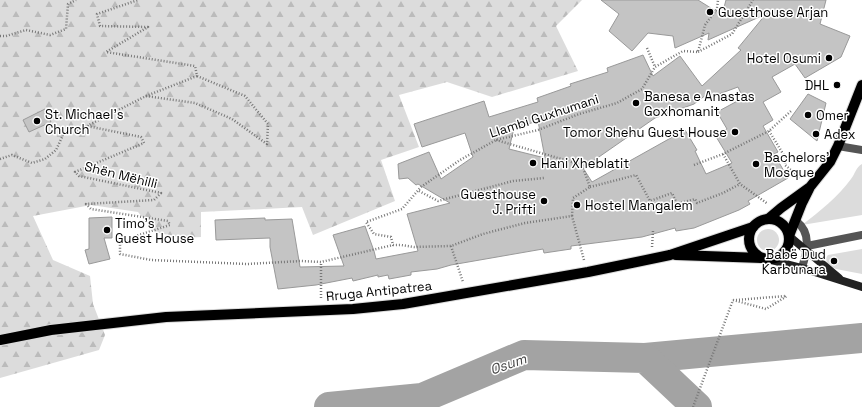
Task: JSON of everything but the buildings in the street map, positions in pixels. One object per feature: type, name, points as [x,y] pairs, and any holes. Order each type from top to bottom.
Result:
[{"type":"main road","points":[[753,227],[748,239],[752,251],[757,256],[769,260],[781,256],[788,246],[789,236],[810,187],[830,162],[838,146],[862,85]]},
{"type":"main road","points":[[768,219],[810,187]]},
{"type":"main road","points":[[768,219],[778,221],[786,227],[789,236],[807,249],[842,281]]},
{"type":"main road","name":"Rruga Antipatrea","points":[[0,340],[51,330],[166,317],[321,310],[403,304],[588,272],[670,255],[753,227],[762,220],[768,219]]},
{"type":"main road","points":[[670,255],[763,258],[862,286]]},
{"type":"street","points":[[838,146],[862,150]]},
{"type":"street","points":[[796,221],[802,226],[806,236],[807,249],[802,268]]},
{"type":"street","points":[[807,249],[862,235]]},
{"type":"path","points":[[0,36],[6,36],[26,30],[50,35],[66,29],[68,4],[76,0]]},
{"type":"path","points":[[138,0],[97,14],[100,26],[148,27],[106,52],[196,66],[196,76]]},
{"type":"path","points":[[698,52],[705,25],[717,9],[718,0]]},
{"type":"path","points":[[698,52],[732,34],[753,0]]},
{"type":"path","points":[[647,48],[655,67]]},
{"type":"path","name":"Llambi Guxhumani","points":[[393,245],[391,237],[374,234],[366,222],[402,209],[422,187],[460,160],[496,140],[538,130],[578,114],[617,103],[642,89],[655,67],[683,51],[698,52]]},
{"type":"path","points":[[0,159],[12,155],[32,163],[44,159],[56,150],[63,135],[87,126],[146,96],[196,76],[245,96],[268,124],[267,144],[232,118],[195,103],[146,96]]},
{"type":"path","points":[[694,165],[723,154],[769,131],[791,111]]},
{"type":"path","name":"Shën Mëhilli","points":[[87,126],[141,137],[144,143],[75,172],[79,176],[161,193],[154,200],[86,204],[91,209],[168,221],[170,225],[136,236],[120,244],[120,254],[151,260],[248,264],[301,261],[321,262]]},
{"type":"path","points":[[769,131],[785,157],[785,165],[810,187]]},
{"type":"path","points":[[496,140],[582,164],[590,187]]},
{"type":"path","points":[[723,154],[740,184],[759,199],[778,210]]},
{"type":"path","points":[[588,272],[572,216],[573,198],[590,187],[636,175],[650,201],[672,193],[677,204],[696,199],[697,202],[722,193],[740,184]]},
{"type":"path","points":[[418,191],[438,201],[513,181],[544,178]]},
{"type":"path","points":[[321,310],[321,262],[393,245],[414,247],[451,246],[483,234],[525,224],[572,216]]},
{"type":"path","points":[[451,246],[457,265]]},
{"type":"path","points":[[787,296],[766,309],[733,300],[779,297],[787,296]]},
{"type":"path","points":[[693,407],[733,300]]},
{"type":"green space","points":[[0,0],[582,0],[556,26],[578,71],[492,97],[447,82],[399,95],[419,147],[381,160],[395,201],[313,235],[302,207],[201,212],[201,237],[182,238],[155,232],[138,212],[91,205],[33,216],[53,260],[90,276],[93,304],[105,335],[99,350],[0,378]]},
{"type":"green space","points":[[862,164],[862,215],[802,225],[835,198]]},
{"type":"green space","points":[[768,229],[776,232],[779,240],[776,248],[768,251],[760,248],[757,240],[760,232]]},
{"type":"green space","points":[[862,249],[862,274],[836,269],[827,265],[826,258],[828,255]]},
{"type":"waterway","points":[[645,358],[862,338]]},
{"type":"waterway","name":"Osum","points":[[329,407],[422,398],[524,355],[645,358],[697,407]]},
{"type":"place","name":"Guesthouse Arjan","points":[[710,12]]},
{"type":"place","name":"Hotel Osumi","points":[[829,58]]},
{"type":"place","name":"DHL","points":[[837,85]]},
{"type":"place","name":"Banesa e Anastas Goxhomanit","points":[[636,103]]},
{"type":"place","name":"Omer","points":[[808,115]]},
{"type":"place","name":"St. Michael's Church","points":[[37,121]]},
{"type":"place","name":"Tomor Shehu Guest House","points":[[735,132]]},
{"type":"place","name":"Adex","points":[[816,134]]},
{"type":"place","name":"Hani Xheblatit","points":[[533,163]]},
{"type":"place","name":"Bachelors' Mosque","points":[[756,164]]},
{"type":"place","name":"Guesthouse J. Prifti","points":[[544,201]]},
{"type":"place","name":"Hostel Mangalem","points":[[577,205]]},
{"type":"place","name":"Timo's Guest House","points":[[107,230]]},
{"type":"place","name":"Babë Dud Karbunara","points":[[834,261]]}]
